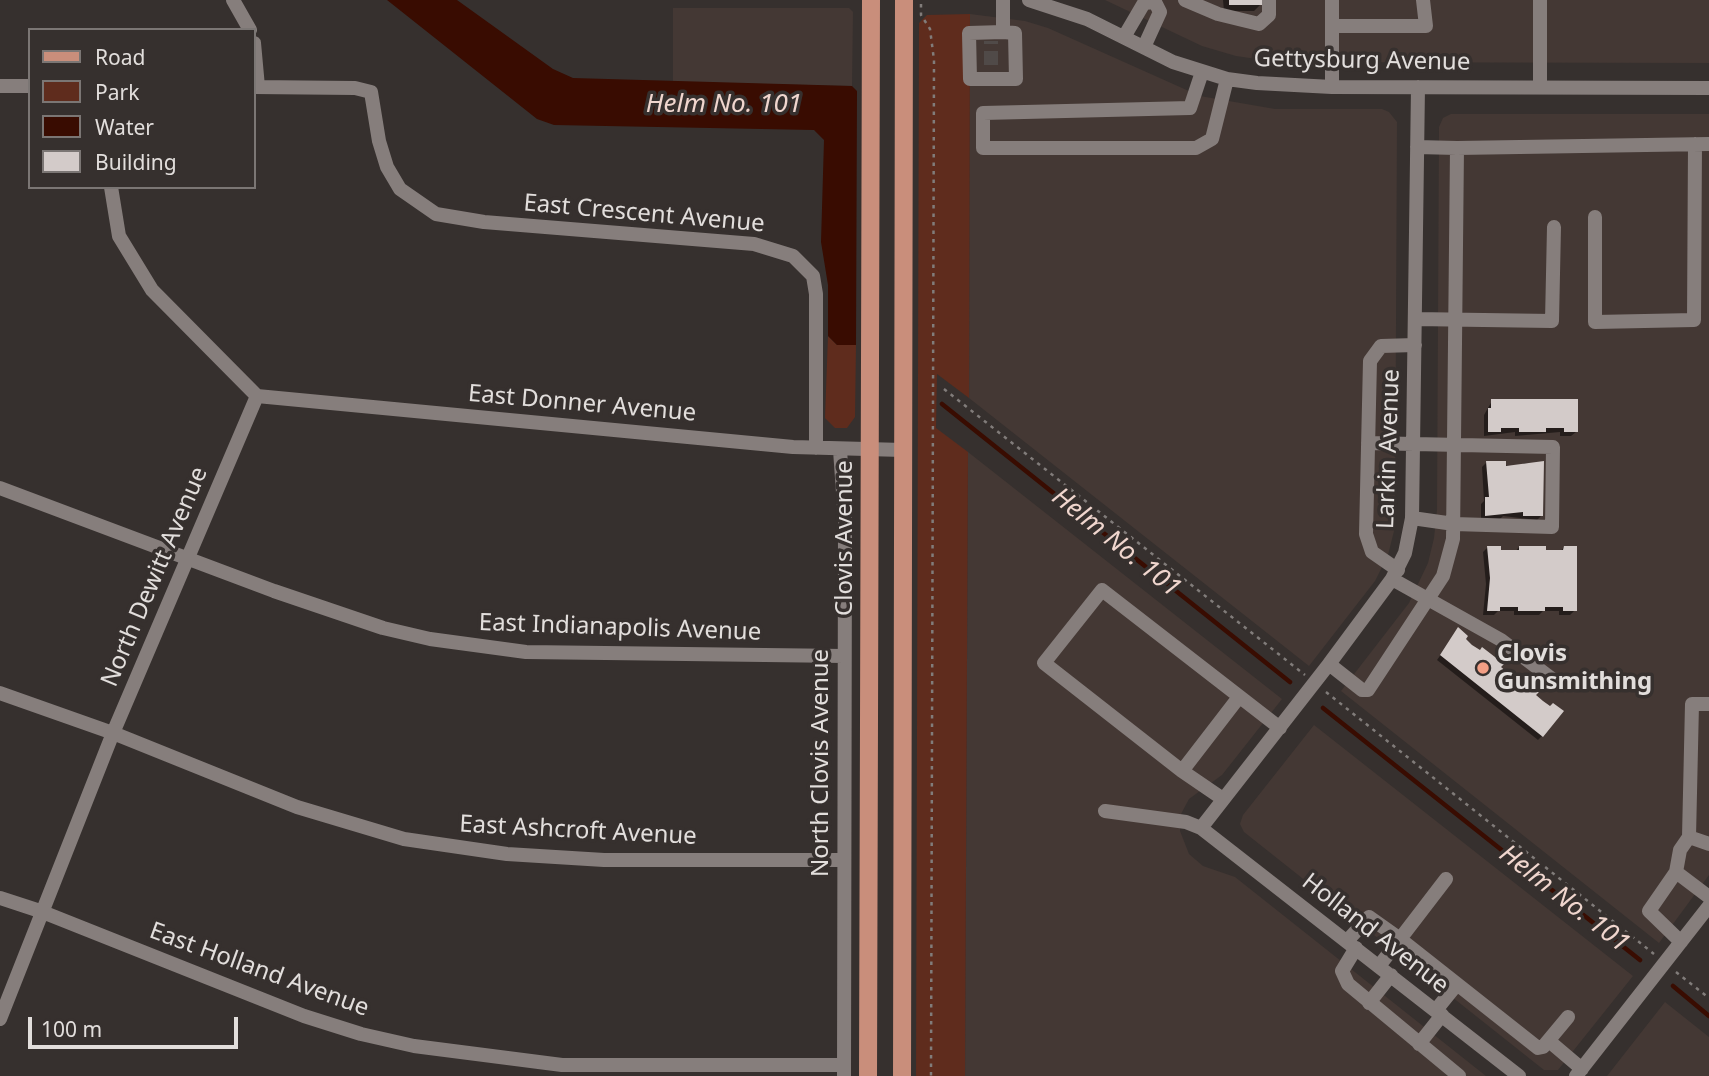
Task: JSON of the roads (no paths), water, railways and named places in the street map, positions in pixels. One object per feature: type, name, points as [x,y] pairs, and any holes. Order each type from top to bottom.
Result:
[{"type":"main road","name":"Clovis Avenue","points":[[868,1076],[871,0]]},
{"type":"main road","points":[[902,1076],[904,0]]},
{"type":"street","points":[[233,0],[249,28]]},
{"type":"street","points":[[995,35],[1003,0]]},
{"type":"street","name":"Gettysburg Avenue","points":[[1030,0],[1069,12],[1202,72],[1227,79],[1290,87],[1709,88]]},
{"type":"street","points":[[1186,0],[1218,14],[1259,24],[1269,15],[1269,0]]},
{"type":"street","points":[[1319,0],[1332,4],[1332,87]]},
{"type":"street","points":[[1332,26],[1426,26],[1423,0]]},
{"type":"street","points":[[1540,0],[1540,86]]},
{"type":"street","points":[[1124,37],[1144,3],[1156,1],[1160,12],[1144,47]]},
{"type":"street","points":[[969,33],[995,35],[1015,33],[1016,79],[991,72],[970,79],[969,33]]},
{"type":"street","points":[[1202,72],[1190,108],[984,113],[983,148],[1196,148],[1212,139],[1227,79]]},
{"type":"street","points":[[0,86],[28,86]]},
{"type":"street","name":"East Crescent Avenue","points":[[256,87],[355,88],[371,92],[379,141],[387,167],[400,189],[436,214],[484,222],[754,244],[793,256],[813,276],[816,294],[816,448]]},
{"type":"street","name":"Larkin Avenue","points":[[1201,828],[1315,683],[1395,575],[1412,518],[1418,87]]},
{"type":"street","points":[[1418,146],[1457,148],[1702,144],[1693,320],[1595,322],[1595,217]]},
{"type":"street","points":[[1329,664],[1362,690],[1368,690],[1443,576],[1454,524],[1457,148]]},
{"type":"street","points":[[111,189],[119,236],[152,290],[257,396]]},
{"type":"street","points":[[1415,318],[1552,321],[1554,227]]},
{"type":"street","points":[[1415,345],[1381,346],[1370,361],[1368,545],[1395,575],[1429,601],[1502,640],[1556,682]]},
{"type":"street","name":"East Donner Avenue","points":[[257,396],[816,448],[903,450]]},
{"type":"street","name":"North Dewitt Avenue","points":[[0,1019],[40,911],[113,733],[257,396]]},
{"type":"street","points":[[1368,443],[1453,447],[1553,447],[1552,527],[1454,524],[1412,518]]},
{"type":"street","name":"North Clovis Avenue","points":[[840,450],[845,521],[844,1071]]},
{"type":"street","name":"East Indianapolis Avenue","points":[[0,488],[274,591],[383,628],[472,646],[574,654],[844,656]]},
{"type":"street","points":[[1223,799],[1182,771],[1044,663],[1102,590],[1280,728]]},
{"type":"street","name":"East Ashcroft Avenue","points":[[0,693],[113,733],[349,825],[452,848],[604,860],[844,860]]},
{"type":"street","points":[[1182,771],[1240,697]]},
{"type":"street","points":[[1681,942],[1649,911],[1676,872],[1680,850],[1689,836],[1692,704],[1709,704]]},
{"type":"street","points":[[1105,810],[1186,822],[1201,828]]},
{"type":"street","name":"Holland Avenue","points":[[1201,828],[1519,1076]]},
{"type":"street","points":[[1689,836],[1709,844]]},
{"type":"street","points":[[1676,872],[1709,897]]},
{"type":"street","points":[[1379,965],[1446,879]]},
{"type":"street","name":"East Holland Avenue","points":[[0,898],[40,911],[304,1016],[414,1046],[562,1065],[844,1071]]},
{"type":"street","points":[[1549,1041],[1579,1072],[1709,906]]},
{"type":"street","points":[[1459,1076],[1369,1003],[1343,977],[1352,944],[1369,917],[1538,1048],[1549,1041],[1568,1017]]},
{"type":"street","points":[[1369,1003],[1391,975]]},
{"type":"street","points":[[1419,1044],[1457,984]]},
{"type":"water","points":[[387,0],[457,0],[553,69],[573,78],[852,86],[857,91],[856,345],[837,345],[828,336],[828,285],[821,242],[824,140],[814,130],[554,125],[537,119]]},
{"type":"waterway","name":"Helm No. 101","points":[[942,404],[1290,682]]},
{"type":"waterway","name":"Helm No. 101","points":[[1323,708],[1640,960]]},
{"type":"waterway","name":"Helm No. 101","points":[[1673,986],[1709,1016]]},
{"type":"tunnel","points":[[991,41],[991,65]]},
{"type":"place","name":"Clovis Gunsmithing","points":[[1483,668]]}]
